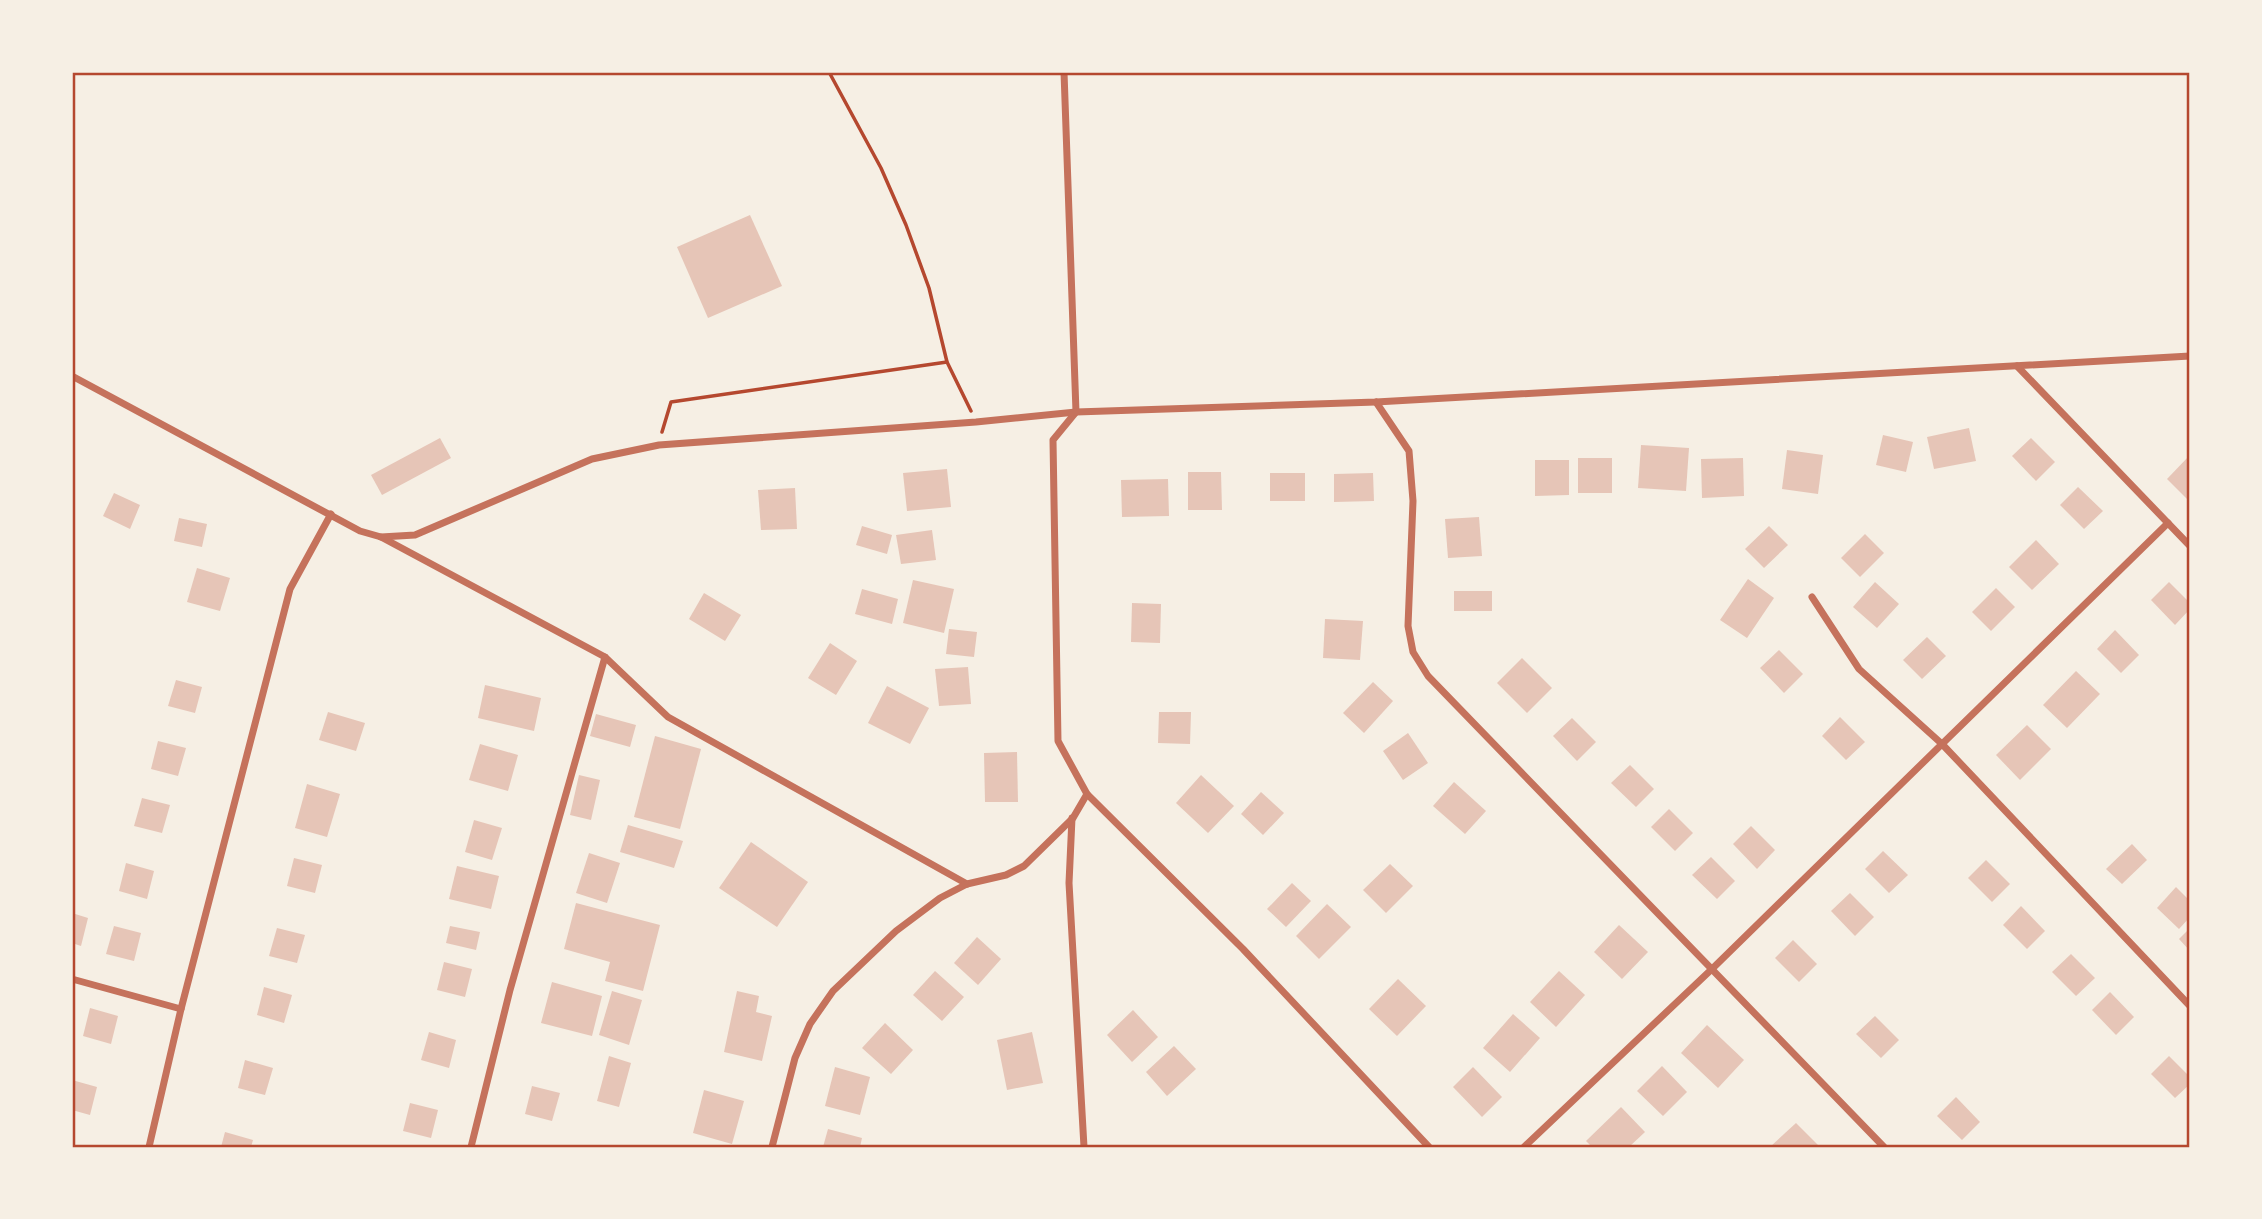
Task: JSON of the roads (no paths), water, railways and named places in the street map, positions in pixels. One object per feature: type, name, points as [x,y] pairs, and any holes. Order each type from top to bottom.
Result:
[{"type":"street","points":[[1064,72],[1076,412],[1053,440],[1058,741],[1087,794],[1243,949],[1429,1147]]},
{"type":"street","points":[[381,537],[415,535],[592,459],[659,444],[976,422],[1076,412],[1376,402],[2190,356]]},
{"type":"street","points":[[2017,366],[2190,546]]},
{"type":"street","points":[[72,376],[360,531],[381,537],[605,657],[668,717],[967,884]]},
{"type":"street","points":[[1376,402],[1409,451],[1413,501],[1408,626],[1413,652],[1423,668],[1437,686],[1884,1147]]},
{"type":"street","points":[[149,1147],[181,1009],[290,589],[331,514]]},
{"type":"street","points":[[1524,1147],[1713,968],[2168,523]]},
{"type":"street","points":[[1812,597],[1859,669],[1942,744],[2190,1006]]},
{"type":"street","points":[[471,1147],[510,990],[605,657]]},
{"type":"street","points":[[772,1147],[795,1058],[810,1024],[833,991],[921,911],[967,884],[1006,875],[1024,866],[1073,818],[1087,794]]},
{"type":"street","points":[[1073,818],[1069,883],[1084,1147]]},
{"type":"street","points":[[72,979],[181,1009]]}]
